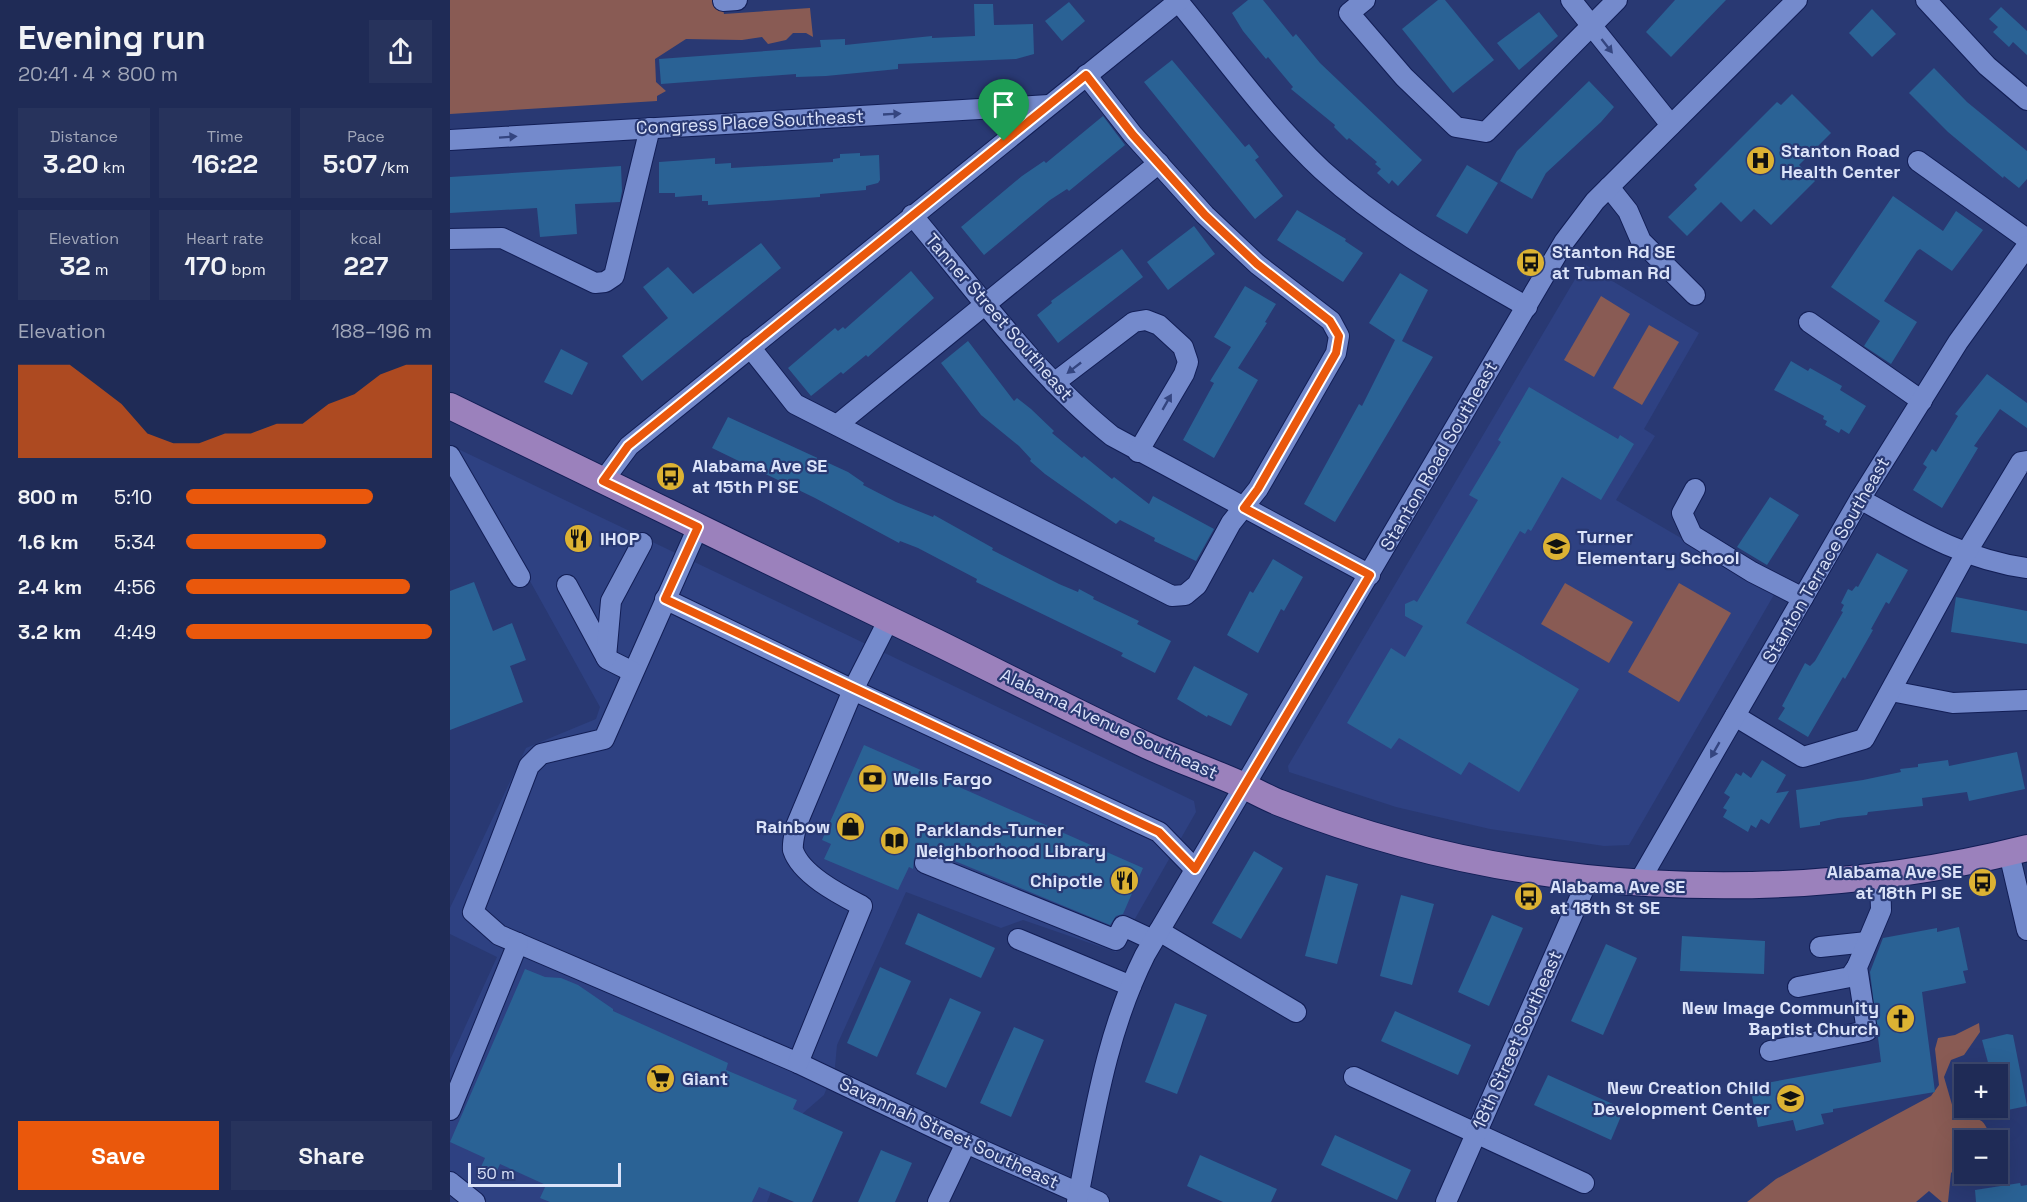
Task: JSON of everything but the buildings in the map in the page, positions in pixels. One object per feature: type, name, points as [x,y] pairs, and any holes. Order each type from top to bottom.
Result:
[{"type":"main road","name":"Alabama Avenue Southeast","points":[[450,406],[1150,747],[1245,786],[1276,802],[1389,839],[1489,863],[1589,877],[1639,882],[1750,885],[1880,877],[1962,864],[2018,851]]},
{"type":"street","points":[[723,1],[737,0]]},
{"type":"street","points":[[603,481],[628,446],[1178,0],[1264,106],[1322,170],[1360,202],[1452,264],[1527,307]]},
{"type":"street","points":[[1365,0],[1344,6],[1404,77],[1456,128],[1486,132],[1617,0]]},
{"type":"street","points":[[1571,0],[1671,125]]},
{"type":"street","name":"Stanton Road Southeast","points":[[1078,1197],[1104,1067],[1131,986],[1156,936],[1575,224],[1609,187],[1797,0]]},
{"type":"street","points":[[1926,0],[1987,66],[2027,100]]},
{"type":"street","points":[[750,347],[795,404],[1172,596],[1185,595],[1197,585],[1231,523],[1258,489],[1336,353],[1339,336],[1330,321],[1257,264],[1205,215],[1086,75]]},
{"type":"street","name":"Congress Place Southeast","points":[[450,140],[1049,105]]},
{"type":"street","points":[[450,239],[502,238],[595,284],[605,282],[614,276],[650,128]]},
{"type":"street","points":[[1918,161],[2027,239]]},
{"type":"street","points":[[837,425],[1159,163]]},
{"type":"street","points":[[1609,187],[1628,212],[1641,241],[1695,295]]},
{"type":"street","name":"Tanner Street Southeast","points":[[912,215],[1054,383],[1080,410],[1112,436],[1370,575]]},
{"type":"street","name":"Stanton Terrace Southeast","points":[[1639,882],[1860,499],[1958,342],[2027,246]]},
{"type":"street","points":[[1054,383],[1134,322],[1146,320],[1159,325],[1183,347],[1188,362],[1184,374],[1138,452]]},
{"type":"street","points":[[1809,322],[1922,401]]},
{"type":"street","points":[[450,456],[520,577]]},
{"type":"street","points":[[1735,716],[1803,757],[1864,739],[1966,553],[2021,462],[2027,461]]},
{"type":"street","points":[[1695,489],[1682,513],[1692,534],[1752,572],[1803,598]]},
{"type":"street","points":[[1860,499],[1942,544],[1999,565],[2027,568]]},
{"type":"street","points":[[567,585],[606,657],[633,672],[698,527]]},
{"type":"street","points":[[606,657],[611,601],[642,543]]},
{"type":"street","points":[[665,599],[853,690],[1159,832],[1195,869]]},
{"type":"street","points":[[798,1063],[862,906],[831,890],[804,867],[793,849],[795,826],[853,690],[889,619]]},
{"type":"street","name":"Savannah Street Southeast","points":[[633,672],[604,739],[541,754],[529,766],[473,912],[500,935],[798,1063],[1078,1197],[1099,1202]]},
{"type":"street","points":[[1891,691],[1953,704],[2027,700]]},
{"type":"street","points":[[2018,851],[2027,930]]},
{"type":"street","points":[[925,863],[1116,940],[1123,926],[1156,936],[1296,1012]]},
{"type":"street","name":"18th Street Southeast","points":[[1446,1202],[1589,877]]},
{"type":"street","points":[[1798,987],[1850,977],[1857,967],[1881,910],[1880,877]]},
{"type":"street","points":[[1017,939],[1131,986]]},
{"type":"street","points":[[1820,947],[1867,942]]},
{"type":"street","points":[[450,1110],[518,943]]},
{"type":"street","points":[[1770,1051],[1867,1031],[1857,967]]},
{"type":"street","points":[[1354,1077],[1584,1183]]},
{"type":"street","points":[[938,1202],[966,1143]]},
{"type":"street","points":[[450,1182],[475,1202]]},
{"type":"shaded area","points":[[450,0],[721,0],[724,14],[810,8],[813,37],[806,33],[793,33],[786,40],[768,44],[762,37],[742,40],[686,39],[655,59],[656,82],[666,91],[657,96],[657,101],[450,114]]},
{"type":"shaded area","name":"Turner Elementary School","points":[[1584,264],[1699,333],[1644,429],[1655,436],[1616,500],[1775,593],[1629,845],[1604,846],[1490,829],[1396,807],[1289,772],[1288,766]]},
{"type":"shaded area","points":[[1601,296],[1630,314],[1594,377],[1564,360]]},
{"type":"shaded area","points":[[1649,325],[1679,342],[1642,405],[1613,388]]},
{"type":"shaded area","points":[[456,448],[1194,801],[1196,812],[1116,952],[1023,920],[1001,928],[906,892],[837,1045],[835,1067],[824,1095],[802,1114],[767,1202],[450,1202],[450,1060],[497,957],[450,934],[450,908],[526,748],[596,719],[600,707]]},
{"type":"shaded area","points":[[1565,583],[1633,622],[1609,663],[1541,624]]},
{"type":"shaded area","points":[[1679,583],[1731,613],[1679,702],[1628,672]]},
{"type":"shaded area","points":[[1979,1023],[1980,1032],[1964,1055],[1951,1060],[1944,1077],[1954,1118],[1978,1119],[1988,1130],[1954,1130],[1954,1170],[1951,1173],[1948,1202],[1942,1202],[1929,1191],[1916,1202],[1747,1202],[1776,1179],[1931,1096],[1939,1085],[1935,1049],[1938,1038],[1955,1035]]},
{"type":"place","name":"Stanton Road Health Center","points":[[1760,161]]},
{"type":"place","name":"Stanton Rd SE at Tubman Rd","points":[[1531,262]]},
{"type":"place","name":"Alabama Ave SE at 15th Pl SE","points":[[671,476]]},
{"type":"place","name":"IHOP","points":[[579,539]]},
{"type":"place","name":"Turner Elementary School","points":[[1556,547]]},
{"type":"place","name":"Wells Fargo","points":[[872,779]]},
{"type":"place","name":"Rainbow","points":[[851,827]]},
{"type":"place","name":"Parklands-Turner Neighborhood Library","points":[[895,840]]},
{"type":"place","name":"Chipotle","points":[[1124,881]]},
{"type":"place","name":"Alabama Ave SE at 18th Pl SE","points":[[1983,882]]},
{"type":"place","name":"Alabama Ave SE at 18th St SE","points":[[1529,897]]},
{"type":"place","name":"New Image Community Baptist Church","points":[[1900,1018]]},
{"type":"place","name":"Giant","points":[[661,1079]]},
{"type":"place","name":"New Creation Child Development Center","points":[[1791,1098]]},
{"type":"route","points":[[1086,75],[1133,135],[1205,215],[1257,264],[1330,321],[1339,336],[1336,353],[1258,489],[1244,508],[1370,575],[1195,869],[1159,832],[665,599],[698,527],[603,481],[628,446],[1004,141],[1086,75]]}]
